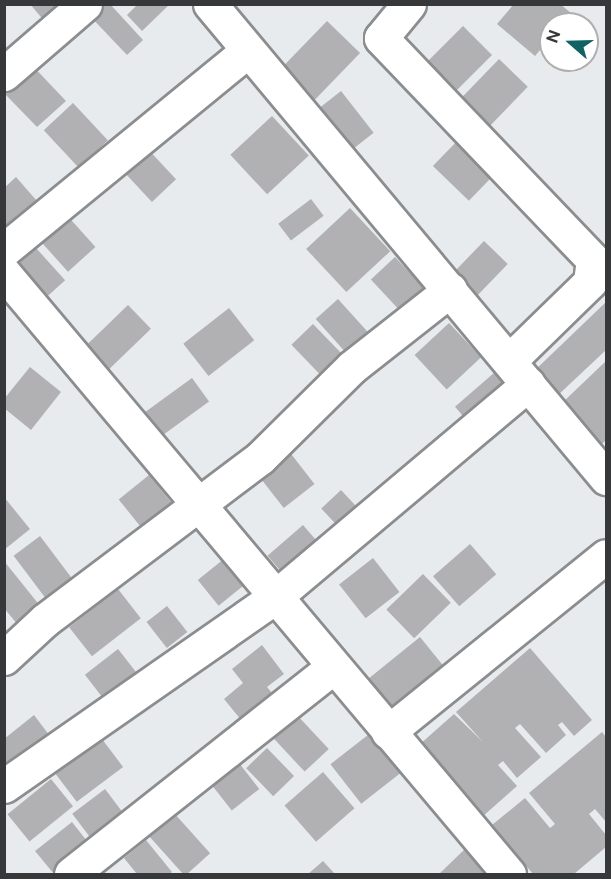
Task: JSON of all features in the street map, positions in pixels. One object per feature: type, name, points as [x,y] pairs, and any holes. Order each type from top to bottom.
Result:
[{"type":"street","points":[[4,74],[85,4]]},
{"type":"street","points":[[210,4],[606,478]]},
{"type":"street","points":[[4,786],[275,597],[519,372],[590,282],[599,267],[381,38],[410,4]]},
{"type":"street","points":[[4,250],[248,50]]},
{"type":"street","points":[[4,273],[196,505],[509,874]]},
{"type":"street","points":[[4,658],[45,620],[260,458],[352,367],[450,290]]},
{"type":"street","points":[[388,732],[606,556]]},
{"type":"street","points":[[71,874],[333,667]]},
{"type":"building","points":[[30,4],[66,4],[46,23]]},
{"type":"building","points":[[96,4],[110,4],[143,40],[127,55],[87,13]]},
{"type":"building","points":[[138,4],[170,4],[142,31],[127,15]]},
{"type":"building","points":[[514,4],[560,4],[570,12],[539,12],[539,51],[535,56],[497,24]]},
{"type":"building","points":[[327,21],[360,53],[311,103],[278,71]]},
{"type":"building","points":[[463,26],[492,55],[455,92],[426,63]]},
{"type":"building","points":[[499,59],[528,87],[489,127],[460,99]]},
{"type":"building","points":[[28,61],[66,101],[37,127],[4,93],[4,83]]},
{"type":"building","points":[[341,91],[374,133],[342,157],[309,116]]},
{"type":"building","points":[[73,103],[108,140],[79,168],[44,130]]},
{"type":"building","points":[[272,116],[309,155],[267,194],[230,155]]},
{"type":"building","points":[[460,138],[496,173],[469,201],[433,166]]},
{"type":"building","points":[[144,145],[176,179],[152,202],[120,168]]},
{"type":"building","points":[[16,177],[37,201],[4,232],[4,188]]},
{"type":"building","points":[[311,199],[324,216],[291,240],[278,224]]},
{"type":"building","points":[[350,208],[390,251],[346,292],[306,249]]},
{"type":"building","points":[[64,212],[95,247],[68,272],[37,237]]},
{"type":"building","points":[[27,238],[65,280],[39,304],[4,265],[4,259]]},
{"type":"building","points":[[484,241],[508,264],[473,300],[449,277]]},
{"type":"building","points":[[395,257],[431,296],[407,318],[371,280]]},
{"type":"building","points":[[338,299],[377,342],[355,362],[316,319]]},
{"type":"building","points":[[606,302],[606,350],[556,397],[532,373]]},
{"type":"building","points":[[128,305],[151,329],[101,377],[78,353]]},
{"type":"building","points":[[229,308],[254,340],[209,376],[183,344]]},
{"type":"building","points":[[449,323],[481,357],[447,389],[415,355]]},
{"type":"building","points":[[313,324],[351,364],[330,384],[291,345]]},
{"type":"building","points":[[606,361],[606,440],[601,445],[562,403]]},
{"type":"building","points":[[30,367],[61,392],[31,430],[4,408],[4,399]]},
{"type":"building","points":[[495,372],[513,393],[473,428],[455,407]]},
{"type":"building","points":[[192,378],[209,401],[156,440],[139,416]]},
{"type":"building","points":[[288,450],[314,484],[284,508],[257,474]]},
{"type":"building","points":[[149,475],[174,506],[144,531],[119,500]]},
{"type":"building","points":[[341,490],[364,515],[344,533],[321,508]]},
{"type":"building","points":[[4,497],[30,529],[4,550]]},
{"type":"building","points":[[303,525],[322,547],[287,578],[268,556]]},
{"type":"building","points":[[40,536],[81,590],[55,610],[14,556]]},
{"type":"building","points":[[470,544],[496,574],[459,606],[433,576]]},
{"type":"building","points":[[225,558],[246,584],[219,606],[198,580]]},
{"type":"building","points":[[373,558],[399,592],[366,618],[339,584]]},
{"type":"building","points":[[4,561],[41,607],[18,625],[4,608]]},
{"type":"building","points":[[423,574],[451,603],[414,638],[386,609]]},
{"type":"building","points":[[118,589],[141,618],[92,656],[69,627]]},
{"type":"building","points":[[167,606],[187,632],[167,648],[147,622]]},
{"type":"building","points":[[420,637],[449,673],[393,718],[364,682]]},
{"type":"building","points":[[262,645],[284,674],[267,687],[278,700],[246,726],[224,699],[243,683],[232,669]]},
{"type":"building","points":[[530,648],[592,720],[574,736],[562,722],[558,725],[566,735],[546,753],[520,724],[515,728],[541,757],[517,778],[503,761],[498,765],[517,786],[482,817],[419,745],[454,714],[483,742],[456,712]]},
{"type":"building","points":[[118,649],[139,676],[106,702],[85,675]]},
{"type":"building","points":[[296,714],[329,749],[305,772],[272,737]]},
{"type":"building","points":[[34,715],[56,744],[4,785],[4,739]]},
{"type":"building","points":[[373,731],[404,770],[361,804],[330,764]]},
{"type":"building","points":[[602,732],[606,737],[606,822],[595,809],[589,814],[606,835],[606,847],[574,874],[533,874],[492,825],[525,798],[550,828],[555,824],[529,793]]},
{"type":"building","points":[[102,739],[123,767],[77,802],[56,774]]},
{"type":"building","points":[[267,748],[294,776],[273,796],[246,768]]},
{"type":"building","points":[[239,763],[259,789],[232,811],[211,785]]},
{"type":"building","points":[[323,772],[354,808],[316,842],[285,805]]},
{"type":"building","points":[[51,779],[73,806],[30,841],[7,814]]},
{"type":"building","points":[[105,789],[128,819],[95,844],[72,814]]},
{"type":"building","points":[[174,813],[210,853],[187,874],[183,874],[149,836]]},
{"type":"building","points":[[72,822],[94,850],[64,874],[54,874],[35,851]]},
{"type":"building","points":[[146,840],[172,872],[169,874],[137,874],[124,858]]},
{"type":"building","points":[[465,849],[490,874],[439,874]]},
{"type":"building","points":[[323,861],[335,874],[308,874]]}]
